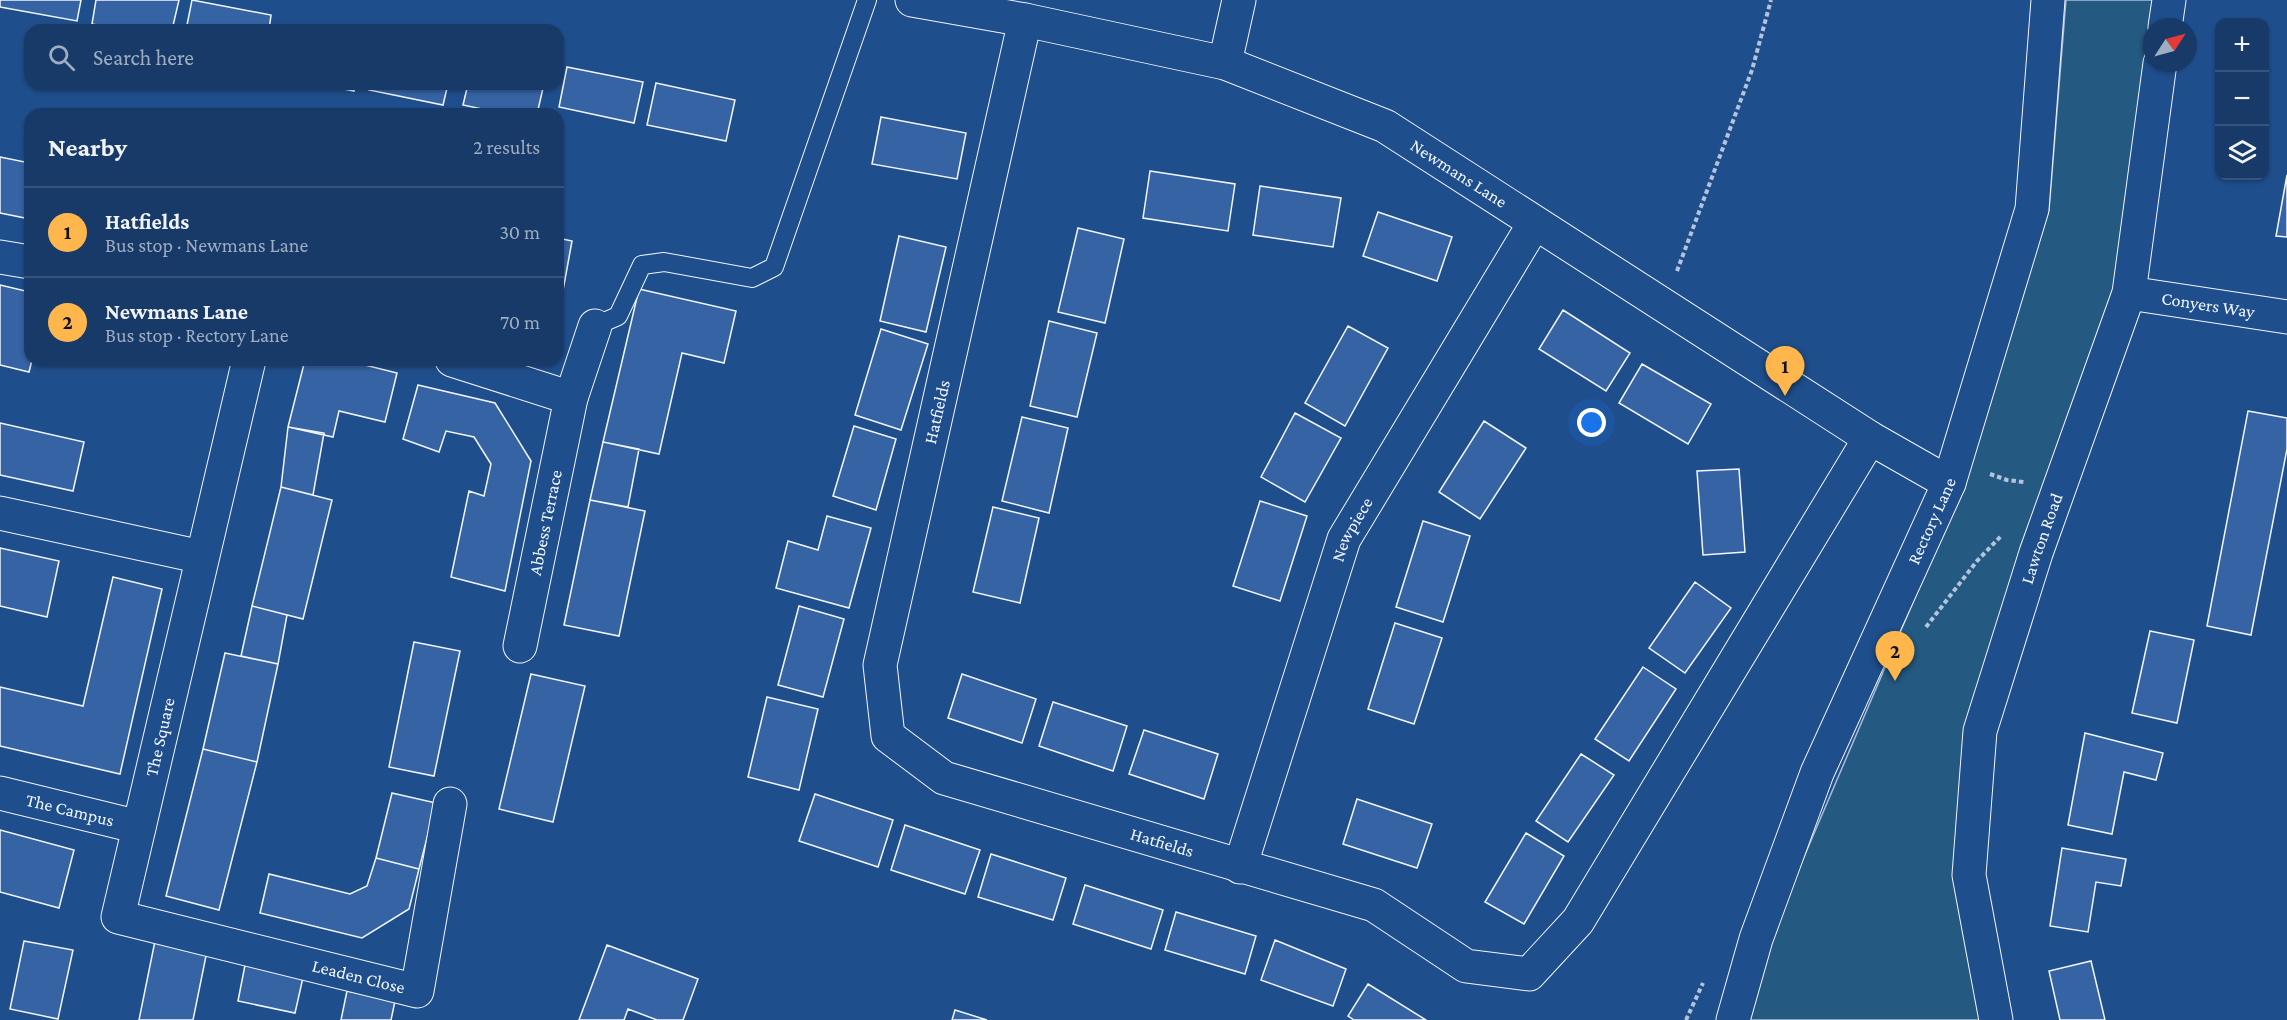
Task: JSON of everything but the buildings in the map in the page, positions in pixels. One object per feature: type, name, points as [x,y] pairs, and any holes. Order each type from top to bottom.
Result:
[{"type":"street","name":"Newmans Lane","points":[[912,0],[1025,20],[1225,63],[1385,126],[1534,224],[1665,305],[1870,438],[1953,472]]},
{"type":"street","points":[[1225,63],[1239,0]]},
{"type":"street","name":"Rectory Lane","points":[[1733,1020],[1756,939],[1817,773],[1953,472],[2032,208],[2048,0]]},
{"type":"street","points":[[2166,18],[2169,0]]},
{"type":"street","name":"Hatfields","points":[[1025,20],[880,665],[888,736],[944,778],[1374,905],[1466,966],[1529,974],[1578,921],[1870,438]]},
{"type":"street","name":"Lawton Road","points":[[1996,1020],[1969,875],[1980,731],[2060,487],[2129,292],[2159,72]]},
{"type":"street","name":"Newpiece","points":[[1240,867],[1344,539],[1534,224]]},
{"type":"street","points":[[0,257],[24,261]]},
{"type":"street","name":"Conyers Way","points":[[2129,292],[2287,317]]},
{"type":"street","name":"Abbess Terrace","points":[[520,646],[571,398],[595,326]]},
{"type":"street","name":"The Square","points":[[118,916],[248,366]]},
{"type":"street","points":[[471,366],[571,398]]},
{"type":"street","points":[[0,513],[202,557]]},
{"type":"street","name":"The Campus","points":[[0,793],[139,827]]},
{"type":"street","name":"Leaden Close","points":[[118,916],[417,991],[450,804]]},
{"type":"lane","points":[[595,326],[618,316],[642,265],[664,262],[752,278],[774,267],[867,0]]},
{"type":"path","points":[[1665,305],[1752,70],[1771,0]]},
{"type":"path","points":[[1953,472],[2060,487]]},
{"type":"path","points":[[1920,635],[1977,561],[2009,527]]},
{"type":"shaded area","points":[[2066,0],[2169,0],[2158,18],[2143,18],[2143,72],[2151,72],[2129,293],[1980,731],[1969,875],[1996,1020],[1744,1020],[1765,948],[1961,490],[2049,210]]},
{"type":"place","name":"Hatfields","points":[[1785,396]]},
{"type":"place","name":"Newmans Lane","points":[[1895,681]]}]
